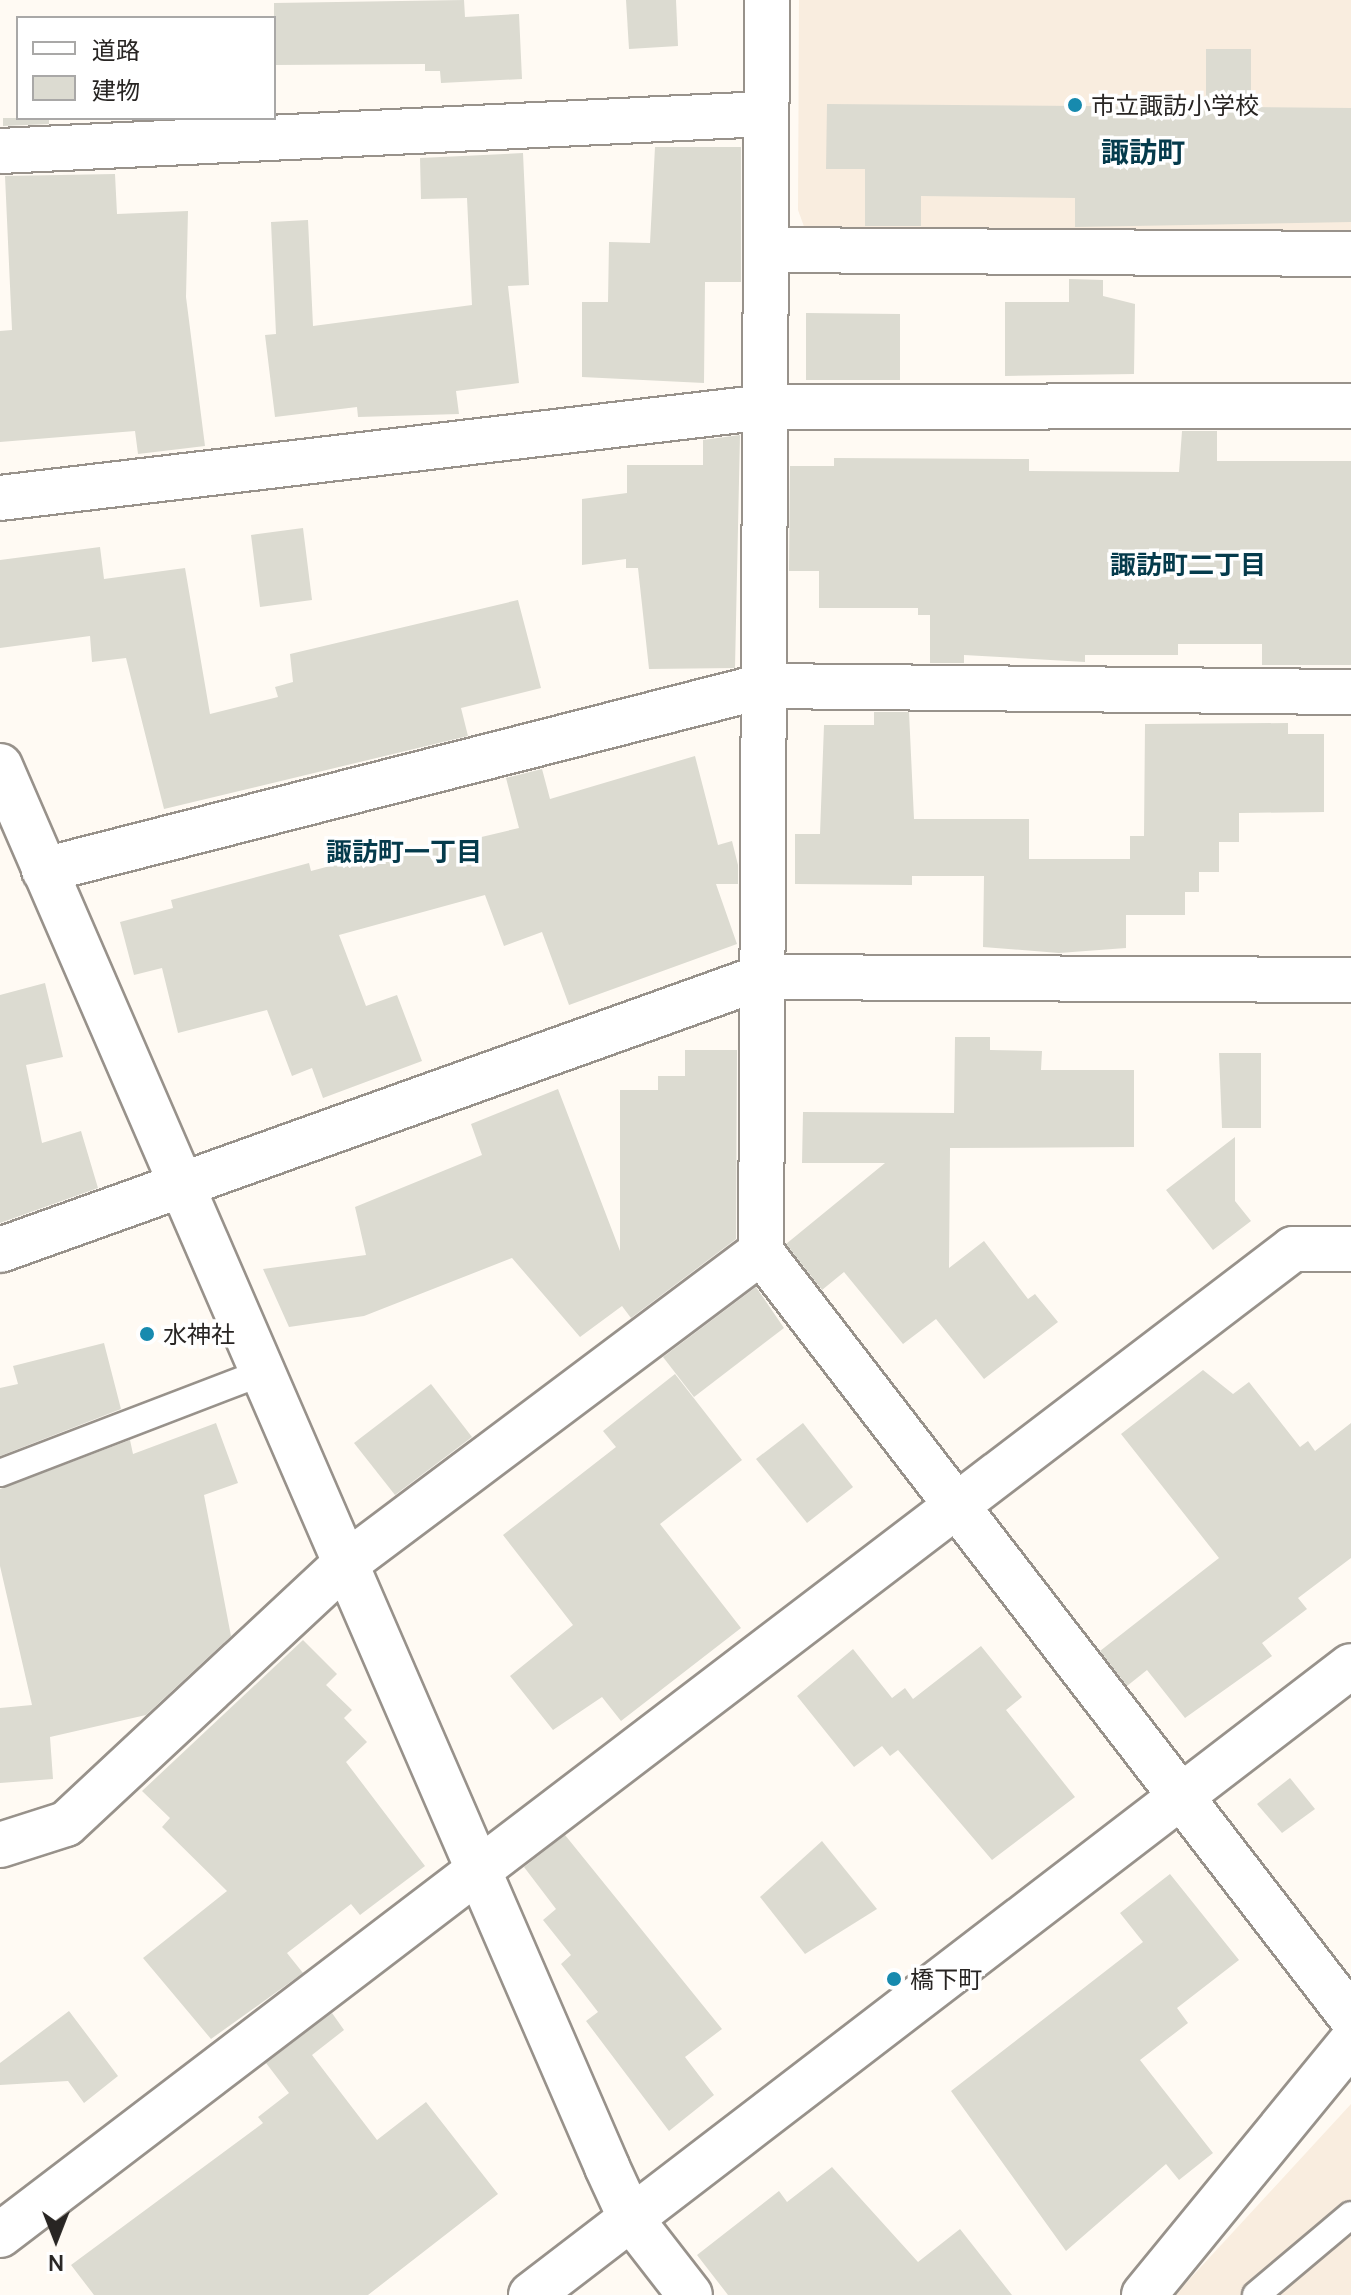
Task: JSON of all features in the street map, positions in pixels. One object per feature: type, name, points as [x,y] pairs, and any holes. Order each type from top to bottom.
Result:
[{"type":"street","points":[[767,0],[761,1252],[1177,1797],[1351,2017]]},
{"type":"street","points":[[0,151],[766,114]]},
{"type":"street","points":[[766,250],[1351,254]]},
{"type":"street","points":[[0,498],[765,407],[1351,406]]},
{"type":"street","points":[[44,870],[764,686],[1351,692]]},
{"type":"street","points":[[0,766],[476,1876],[631,2219],[690,2295]]},
{"type":"street","points":[[0,1250],[180,1191],[762,977],[1351,980]]},
{"type":"street","points":[[0,2235],[476,1876],[1293,1249],[1351,1249]]},
{"type":"street","points":[[0,1845],[66,1824],[344,1565],[761,1252]]},
{"type":"street","points":[[531,2295],[1351,1666]]},
{"type":"street","points":[[1144,2295],[1351,2042]]},
{"type":"lane","points":[[0,1473],[260,1373]]},
{"type":"lane","points":[[1256,2295],[1351,2215]]},
{"type":"shaded area","name":"市立諏訪小学校","points":[[799,0],[1351,0],[1351,238],[806,232],[798,210]]},
{"type":"shaded area","points":[[1351,2104],[1351,2295],[1175,2295]]},
{"type":"building","points":[[464,0],[465,17],[519,14],[522,79],[441,83],[440,71],[425,71],[425,64],[276,65],[274,3]]},
{"type":"building","points":[[626,0],[676,0],[678,46],[629,49]]},
{"type":"building","points":[[1206,49],[1251,49],[1251,107],[1351,108],[1351,222],[1075,227],[1075,198],[921,196],[921,226],[865,226],[865,169],[826,169],[827,104],[1206,107]]},
{"type":"building","points":[[3,118],[49,120],[49,124],[3,126]]},
{"type":"building","points":[[655,147],[741,147],[741,282],[705,282],[704,383],[582,377],[582,302],[608,302],[609,242],[650,243]]},
{"type":"building","points":[[523,153],[529,285],[508,286],[519,383],[456,391],[459,414],[358,417],[357,407],[275,417],[265,335],[276,334],[271,222],[308,220],[313,326],[472,305],[467,198],[421,199],[420,158]]},
{"type":"building","points":[[115,174],[117,214],[188,211],[186,297],[205,446],[138,454],[135,431],[0,442],[0,331],[12,330],[5,176]]},
{"type":"building","points":[[1069,279],[1103,280],[1103,296],[1135,304],[1134,374],[1005,376],[1005,302],[1069,302]]},
{"type":"building","points":[[806,313],[900,314],[900,380],[806,380]]},
{"type":"building","points":[[1182,431],[1217,431],[1217,461],[1351,461],[1351,665],[1262,665],[1262,644],[1178,644],[1178,655],[1085,655],[1085,662],[964,655],[964,663],[930,663],[930,615],[918,615],[918,608],[819,608],[819,571],[789,571],[790,466],[834,466],[834,458],[1029,459],[1029,471],[1179,472]]},
{"type":"building","points":[[740,435],[735,668],[649,669],[638,568],[626,568],[626,559],[582,565],[582,499],[627,493],[627,465],[703,465],[703,440]]},
{"type":"building","points":[[303,528],[312,600],[260,607],[251,535]]},
{"type":"building","points":[[100,547],[104,579],[185,568],[210,714],[278,697],[275,687],[293,682],[290,654],[518,600],[541,688],[461,708],[468,736],[164,809],[126,658],[92,662],[90,636],[0,648],[0,560]]},
{"type":"building","points":[[874,712],[909,712],[914,819],[1029,819],[1029,859],[1130,859],[1130,836],[1144,836],[1145,724],[1288,723],[1288,734],[1324,734],[1324,812],[1239,813],[1239,842],[1219,842],[1219,872],[1199,872],[1199,892],[1185,892],[1185,915],[1126,915],[1126,948],[1059,953],[983,947],[984,876],[912,876],[912,885],[795,884],[795,834],[820,834],[824,725],[874,725]]},
{"type":"building","points":[[695,756],[718,845],[732,841],[738,865],[738,884],[716,884],[737,944],[569,1005],[542,932],[504,946],[485,895],[339,935],[366,1006],[397,995],[422,1061],[323,1098],[312,1068],[292,1076],[267,1010],[178,1033],[162,968],[134,975],[120,922],[173,908],[171,900],[309,863],[311,871],[398,848],[401,856],[519,828],[506,778],[542,769],[550,799]]},
{"type":"building","points":[[45,983],[63,1057],[26,1065],[42,1143],[81,1131],[98,1188],[0,1223],[0,995]]},
{"type":"building","points":[[955,1037],[990,1037],[990,1050],[1042,1051],[1041,1070],[1134,1070],[1134,1147],[950,1148],[949,1268],[984,1241],[1028,1299],[1035,1294],[1058,1322],[984,1379],[936,1319],[903,1344],[844,1272],[822,1290],[786,1244],[885,1163],[802,1163],[803,1112],[954,1113]]},
{"type":"building","points":[[685,1050],[737,1050],[736,1239],[631,1318],[622,1306],[580,1337],[512,1258],[364,1316],[289,1327],[263,1269],[366,1255],[355,1207],[482,1155],[471,1124],[558,1089],[620,1251],[620,1090],[658,1090],[658,1076],[685,1076]]},
{"type":"building","points":[[1219,1053],[1261,1053],[1261,1128],[1222,1128]]},
{"type":"building","points":[[1235,1137],[1235,1201],[1251,1221],[1213,1250],[1166,1190]]},
{"type":"building","points":[[756,1287],[784,1328],[694,1397],[663,1357]]},
{"type":"building","points":[[104,1343],[121,1409],[0,1456],[0,1388],[18,1384],[13,1366]]},
{"type":"building","points":[[1203,1370],[1233,1394],[1249,1382],[1300,1447],[1308,1441],[1315,1451],[1351,1423],[1351,1558],[1298,1598],[1307,1609],[1262,1643],[1272,1656],[1185,1718],[1147,1670],[1127,1686],[1100,1651],[1219,1558],[1121,1434]]},
{"type":"building","points":[[675,1374],[742,1460],[660,1524],[741,1628],[621,1721],[602,1697],[553,1730],[510,1676],[573,1625],[503,1535],[616,1447],[603,1431]]},
{"type":"building","points":[[431,1384],[472,1437],[395,1495],[354,1443]]},
{"type":"building","points":[[216,1423],[238,1483],[204,1495],[231,1636],[146,1715],[50,1737],[53,1779],[0,1783],[0,1708],[32,1705],[0,1566],[0,1489],[130,1440],[133,1454]]},
{"type":"building","points":[[803,1423],[853,1487],[807,1523],[756,1459]]},
{"type":"building","points":[[303,1640],[337,1674],[326,1685],[352,1710],[344,1718],[367,1742],[346,1762],[425,1866],[360,1915],[351,1904],[287,1953],[303,1973],[211,2039],[143,1958],[227,1891],[162,1827],[170,1818],[142,1791]]},
{"type":"building","points":[[981,1646],[1022,1697],[1006,1710],[1075,1797],[992,1860],[898,1750],[890,1756],[882,1746],[854,1767],[797,1696],[853,1649],[892,1698],[905,1688],[913,1699]]},
{"type":"building","points":[[1290,1778],[1315,1809],[1282,1833],[1257,1804]]},
{"type":"building","points":[[565,1835],[722,2029],[685,2057],[714,2095],[669,2131],[586,2021],[598,2012],[561,1964],[571,1955],[543,1920],[556,1909],[524,1867]]},
{"type":"building","points":[[822,1841],[877,1909],[805,1954],[760,1897]]},
{"type":"building","points":[[1170,1874],[1239,1960],[1177,2008],[1188,2023],[1140,2060],[1213,2153],[1179,2180],[1166,2164],[1066,2251],[951,2091],[1143,1942],[1120,1913]]},
{"type":"building","points":[[69,2011],[118,2076],[84,2103],[68,2081],[0,2085],[0,2063]]},
{"type":"building","points":[[332,2013],[344,2030],[312,2055],[377,2140],[426,2102],[498,2194],[368,2295],[94,2295],[71,2265],[263,2123],[258,2117],[289,2093],[266,2063]]},
{"type":"building","points":[[832,2167],[918,2262],[960,2229],[1012,2295],[728,2295],[697,2255],[779,2191],[787,2202]]},
{"type":"place","name":"市立諏訪小学校","points":[[1075,105]]},
{"type":"place","name":"水神社","points":[[147,1334]]},
{"type":"place","name":"橋下町","points":[[894,1979]]},
{"type":"district","name":"諏訪町","points":[[1143,151]]},
{"type":"district","name":"諏訪町二丁目","points":[[1188,565]]},
{"type":"district","name":"諏訪町一丁目","points":[[404,852]]}]
